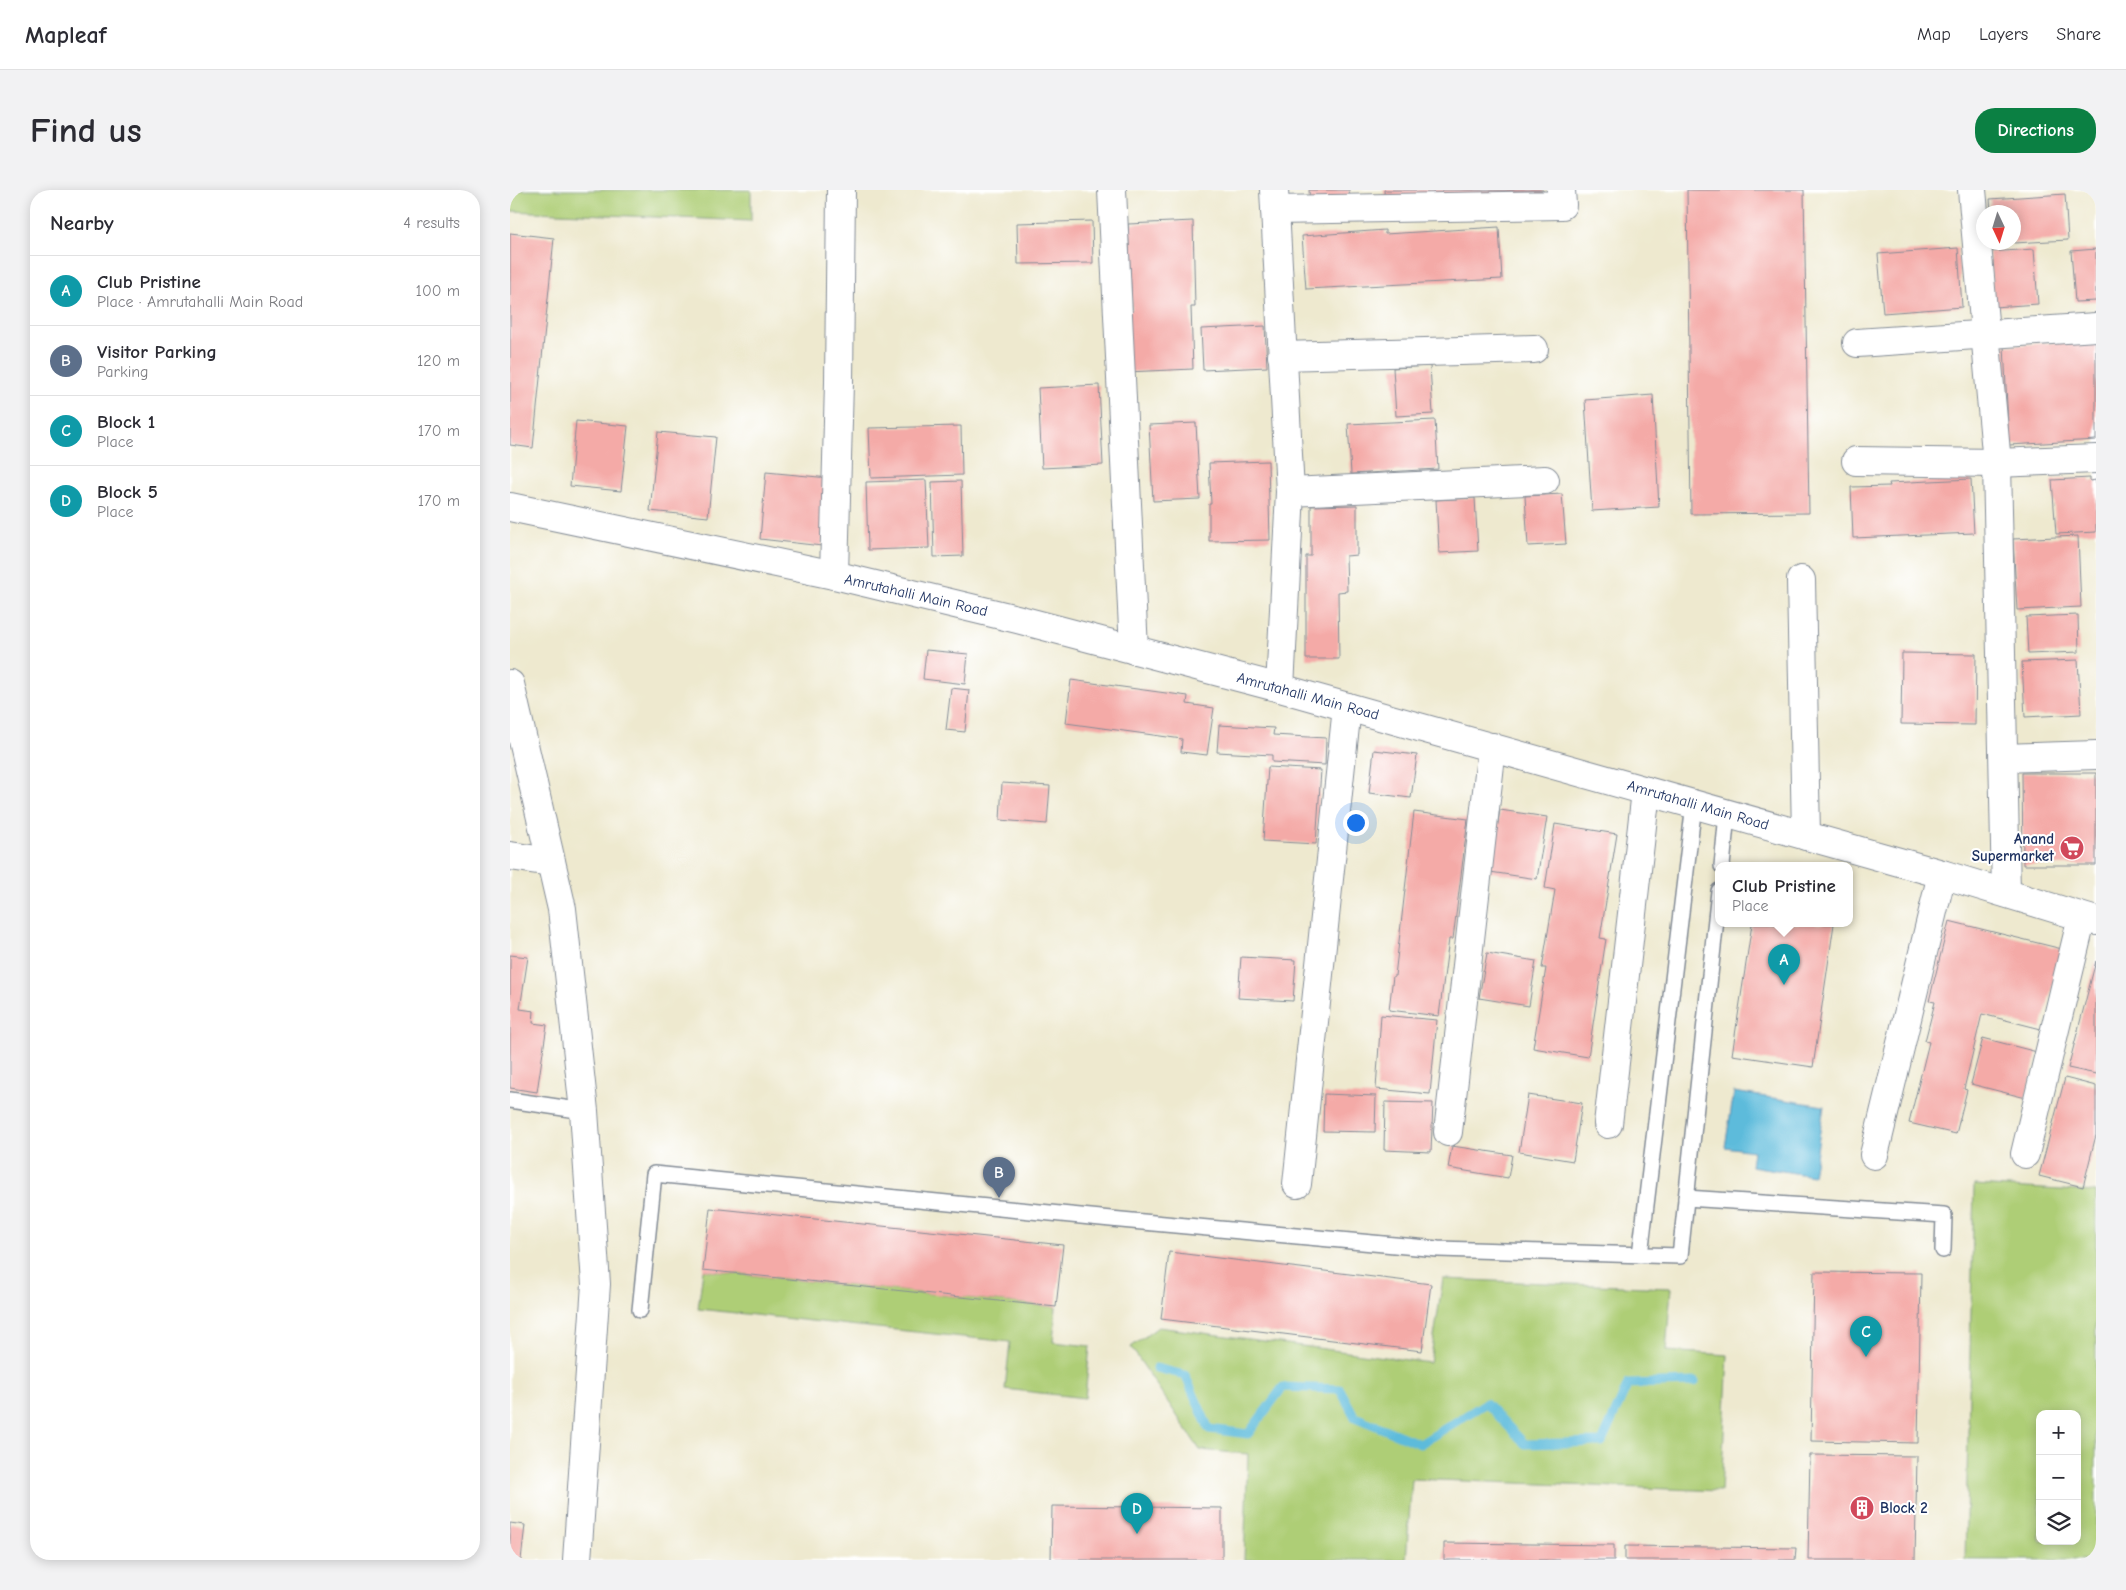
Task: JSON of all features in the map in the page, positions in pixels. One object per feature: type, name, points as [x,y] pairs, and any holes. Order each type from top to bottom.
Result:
[{"type":"street","points":[[834,575],[841,190]]},
{"type":"street","points":[[1112,190],[1134,650]]},
{"type":"street","points":[[1280,688],[1290,492],[1274,200],[1562,205],[1561,190]]},
{"type":"street","points":[[1972,190],[1997,463],[2006,893]]},
{"type":"street","points":[[1857,343],[2096,326]]},
{"type":"street","points":[[1282,356],[1534,349]]},
{"type":"street","points":[[1856,461],[1997,463],[2096,459]]},
{"type":"street","points":[[1290,492],[1545,480]]},
{"type":"street","name":"Amrutahalli Main Road","points":[[510,507],[834,575],[1017,619],[1280,688],[1492,747],[1942,874],[2089,919]]},
{"type":"street","points":[[1802,580],[1806,836]]},
{"type":"street","points":[[510,684],[562,909],[584,1111],[596,1284],[577,1560]]},
{"type":"street","points":[[1298,1184],[1347,707]]},
{"type":"street","points":[[1448,1132],[1492,747]]},
{"type":"street","points":[[2004,758],[2096,754]]},
{"type":"street","points":[[1608,1124],[1646,791]]},
{"type":"street","points":[[510,856],[551,862]]},
{"type":"street","points":[[1874,1155],[1942,874]]},
{"type":"street","points":[[2025,1154],[2089,919]]},
{"type":"lane","points":[[1640,1255],[1694,804]]},
{"type":"lane","points":[[1722,862],[1727,814]]},
{"type":"lane","points":[[640,1310],[654,1174],[1438,1249],[1680,1256],[1715,927]]},
{"type":"lane","points":[[510,1100],[584,1111]]},
{"type":"lane","points":[[1686,1198],[1944,1215],[1943,1250]]},
{"type":"green space","points":[[510,190],[751,190],[751,221],[510,211]]},
{"type":"green space","points":[[1974,1185],[2096,1192],[2096,1560],[1965,1560]]},
{"type":"green space","points":[[703,1270],[1056,1307],[1053,1342],[1090,1346],[1085,1398],[1005,1389],[1010,1342],[698,1309]]},
{"type":"green space","points":[[1443,1279],[1671,1288],[1666,1351],[1728,1355],[1721,1491],[1412,1479],[1406,1560],[1244,1560],[1248,1454],[1200,1450],[1131,1347],[1158,1327],[1430,1363]]},
{"type":"water","points":[[1734,1092],[1824,1106],[1813,1176],[1751,1166],[1753,1151],[1725,1147]]},
{"type":"building","points":[[1309,190],[1349,190],[1350,201],[1310,204]]},
{"type":"building","points":[[1384,190],[1543,190],[1544,196],[1385,203]]},
{"type":"building","points":[[1687,190],[1804,190],[1809,513],[1691,514]]},
{"type":"building","points":[[2065,194],[2068,240],[2021,243],[2021,205],[1990,205],[1990,199]]},
{"type":"building","points":[[1092,221],[1093,263],[1018,264],[1017,223]]},
{"type":"building","points":[[1193,221],[1195,307],[1191,307],[1193,369],[1127,372],[1124,310],[1132,309],[1128,224]]},
{"type":"building","points":[[1499,227],[1502,279],[1306,289],[1302,236],[1385,230],[1385,234]]},
{"type":"building","points":[[510,233],[554,238],[533,448],[510,445]]},
{"type":"building","points":[[1958,248],[1962,307],[1883,313],[1878,254]]},
{"type":"building","points":[[2034,249],[2038,304],[1994,307],[1989,252]]},
{"type":"building","points":[[2096,249],[2096,301],[2075,302],[2071,251]]},
{"type":"building","points":[[1265,326],[1267,367],[1203,370],[1201,329]]},
{"type":"building","points":[[2096,340],[2096,440],[2009,445],[2004,346]]},
{"type":"building","points":[[1430,366],[1433,414],[1396,416],[1393,368]]},
{"type":"building","points":[[1099,385],[1103,465],[1042,468],[1038,388]]},
{"type":"building","points":[[1653,395],[1659,507],[1592,511],[1585,400]]},
{"type":"building","points":[[1435,420],[1438,469],[1351,474],[1348,424]]},
{"type":"building","points":[[576,421],[628,426],[621,491],[570,486]]},
{"type":"building","points":[[1196,423],[1200,499],[1153,501],[1149,425]]},
{"type":"building","points":[[961,426],[962,475],[871,478],[869,428]]},
{"type":"building","points":[[658,432],[716,437],[708,517],[650,511]]},
{"type":"building","points":[[1268,461],[1270,540],[1209,541],[1209,504],[1211,504],[1209,463]]},
{"type":"building","points":[[766,472],[829,478],[822,546],[760,539]]},
{"type":"building","points":[[2090,478],[2090,481],[2096,480],[2096,532],[2056,534],[2052,480]]},
{"type":"building","points":[[1971,479],[1974,533],[1853,538],[1851,487],[1890,486],[1889,483]]},
{"type":"building","points":[[926,480],[929,548],[868,550],[866,482]]},
{"type":"building","points":[[961,481],[963,556],[934,557],[932,482]]},
{"type":"building","points":[[1562,494],[1566,544],[1528,546],[1525,496]]},
{"type":"building","points":[[1475,498],[1478,551],[1439,553],[1436,500]]},
{"type":"building","points":[[1357,505],[1357,555],[1346,556],[1347,591],[1338,592],[1339,659],[1306,659],[1306,556],[1311,556],[1311,506]]},
{"type":"building","points":[[2078,536],[2081,607],[2017,610],[2013,539]]},
{"type":"building","points":[[2078,615],[2079,652],[2028,654],[2026,617]]},
{"type":"building","points":[[926,650],[968,654],[965,684],[923,679]]},
{"type":"building","points":[[1902,653],[1976,654],[1975,725],[1901,724]]},
{"type":"building","points":[[2078,660],[2081,714],[2025,717],[2022,662]]},
{"type":"building","points":[[1071,680],[1188,696],[1187,704],[1214,708],[1207,755],[1181,752],[1182,739],[1066,723]]},
{"type":"building","points":[[951,688],[969,690],[965,732],[946,730]]},
{"type":"building","points":[[1219,725],[1274,728],[1273,735],[1326,738],[1325,765],[1272,762],[1272,755],[1217,752]]},
{"type":"building","points":[[1374,750],[1417,755],[1411,798],[1369,793]]},
{"type":"building","points":[[1268,767],[1321,770],[1316,844],[1263,841]]},
{"type":"building","points":[[2022,773],[2096,773],[2096,865],[2023,865]]},
{"type":"building","points":[[1002,783],[1050,786],[1047,824],[1000,820]]},
{"type":"building","points":[[1500,810],[1547,817],[1537,879],[1490,872]]},
{"type":"building","points":[[1414,812],[1468,819],[1453,939],[1449,939],[1439,1016],[1389,1010],[1393,976],[1395,976]]},
{"type":"building","points":[[1555,824],[1617,834],[1600,938],[1606,939],[1588,1057],[1533,1048],[1546,968],[1542,968],[1555,890],[1545,888]]},
{"type":"building","points":[[1949,921],[2062,949],[2041,1029],[1982,1014],[1964,1089],[1967,1090],[1956,1134],[1909,1123],[1929,1042],[1925,1041],[1935,1002],[1929,1001]]},
{"type":"building","points":[[1752,927],[1834,927],[1813,1067],[1732,1055]]},
{"type":"building","points":[[1487,953],[1536,961],[1529,1006],[1479,998]]},
{"type":"building","points":[[510,955],[528,957],[520,1009],[534,1011],[533,1023],[547,1025],[537,1092],[510,1088]]},
{"type":"building","points":[[1241,957],[1296,960],[1293,1001],[1238,998]]},
{"type":"building","points":[[2096,961],[2096,1074],[2068,1068]]},
{"type":"building","points":[[1381,1015],[1437,1020],[1430,1094],[1376,1089]]},
{"type":"building","points":[[1983,1038],[2037,1052],[2026,1098],[1971,1084]]},
{"type":"building","points":[[2065,1078],[2096,1086],[2096,1135],[2083,1187],[2039,1176]]},
{"type":"building","points":[[1324,1094],[1376,1096],[1375,1132],[1323,1131]]},
{"type":"building","points":[[1528,1095],[1582,1103],[1573,1161],[1519,1152]]},
{"type":"building","points":[[1385,1102],[1433,1103],[1431,1152],[1384,1150]]},
{"type":"building","points":[[1452,1146],[1512,1155],[1508,1178],[1448,1168]]},
{"type":"building","points":[[710,1208],[1063,1245],[1056,1307],[703,1270]]},
{"type":"building","points":[[1169,1252],[1431,1284],[1422,1351],[1161,1319]]},
{"type":"building","points":[[1814,1272],[1921,1273],[1918,1443],[1811,1441]]},
{"type":"building","name":"Block 2","points":[[1810,1455],[1917,1456],[1915,1560],[1808,1560]]},
{"type":"building","points":[[1052,1506],[1222,1508],[1222,1560],[1051,1560]]},
{"type":"building","points":[[510,1523],[525,1525],[521,1560],[510,1560]]},
{"type":"building","points":[[1444,1543],[1614,1545],[1614,1560],[1444,1560]]},
{"type":"building","points":[[1625,1546],[1796,1548],[1795,1560],[1625,1560]]},
{"type":"waterway","points":[[1156,1368],[1185,1375],[1209,1429],[1248,1434],[1283,1387],[1340,1389],[1355,1417],[1420,1444],[1486,1403],[1525,1444],[1602,1442],[1628,1384],[1695,1382]]},
{"type":"place","name":"Anand Supermarket","points":[[2072,848]]},
{"type":"place","name":"Club Pristine","points":[[1784,985]]},
{"type":"place","name":"Visitor Parking","points":[[999,1198]]},
{"type":"place","name":"Block 1","points":[[1866,1357]]},
{"type":"place","name":"Block 2","points":[[1862,1508]]},
{"type":"place","name":"Block 5","points":[[1137,1534]]}]
